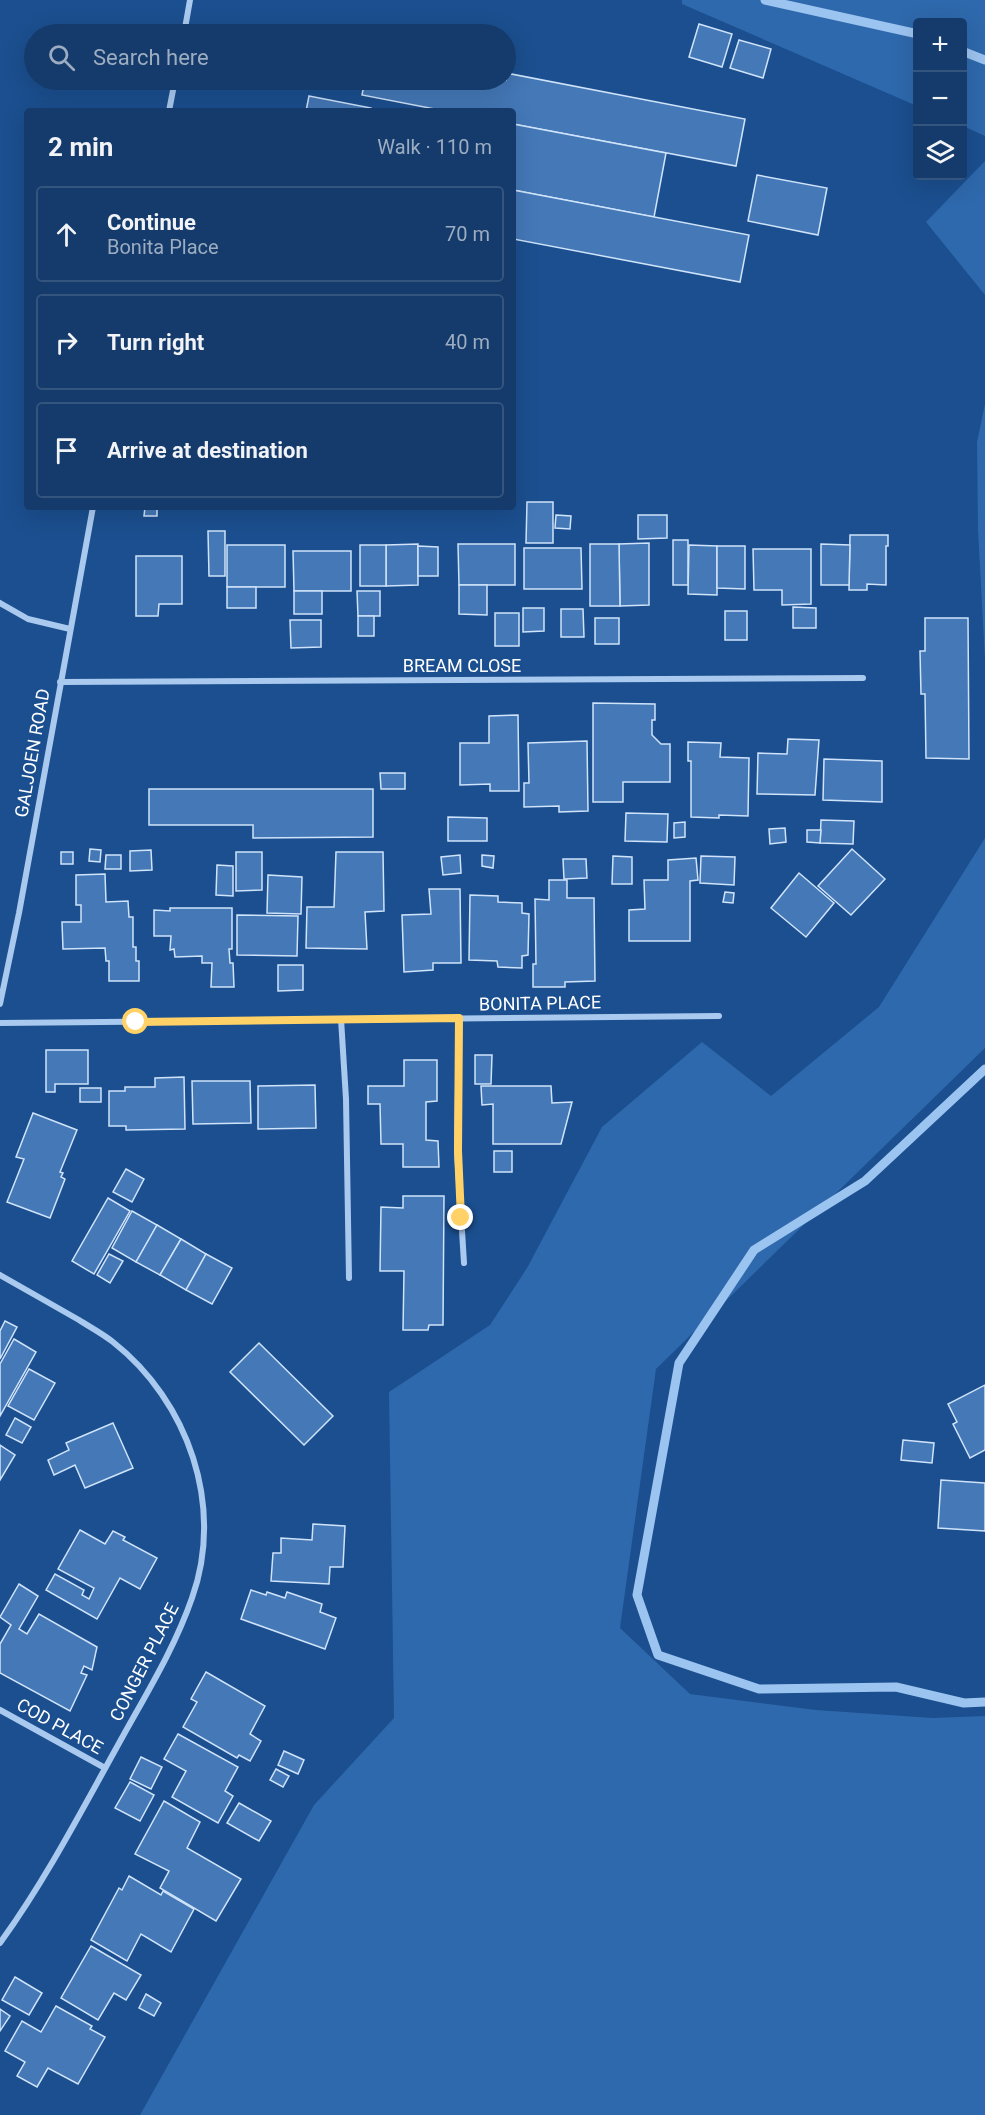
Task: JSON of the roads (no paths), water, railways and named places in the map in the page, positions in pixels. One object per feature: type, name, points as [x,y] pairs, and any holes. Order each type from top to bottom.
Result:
[{"type":"street","points":[[186,24],[190,0]]},
{"type":"street","points":[[170,108],[173,90]]},
{"type":"street","name":"GALJOEN ROAD","points":[[0,1004],[19,913],[92,510]]},
{"type":"street","points":[[0,603],[28,619],[70,629]]},
{"type":"street","name":"BREAM CLOSE","points":[[60,682],[863,678]]},
{"type":"street","name":"BONITA PLACE","points":[[0,1023],[719,1016]]},
{"type":"street","points":[[459,1018],[458,1151],[464,1263]]},
{"type":"street","points":[[341,1020],[346,1099],[349,1278]]},
{"type":"street","name":"CONGER PLACE","points":[[0,1275],[111,1340],[147,1374],[169,1402],[191,1448],[202,1491],[204,1533],[203,1554],[193,1597],[161,1669],[51,1864],[21,1914],[0,1943]]},
{"type":"street","name":"COD PLACE","points":[[0,1710],[105,1768]]},
{"type":"waterway","points":[[765,0],[913,33]]},
{"type":"waterway","points":[[967,53],[985,60]]},
{"type":"waterway","points":[[985,1069],[865,1181],[754,1250],[679,1363],[637,1595],[658,1655],[759,1689],[896,1687],[964,1703],[985,1702]]}]
